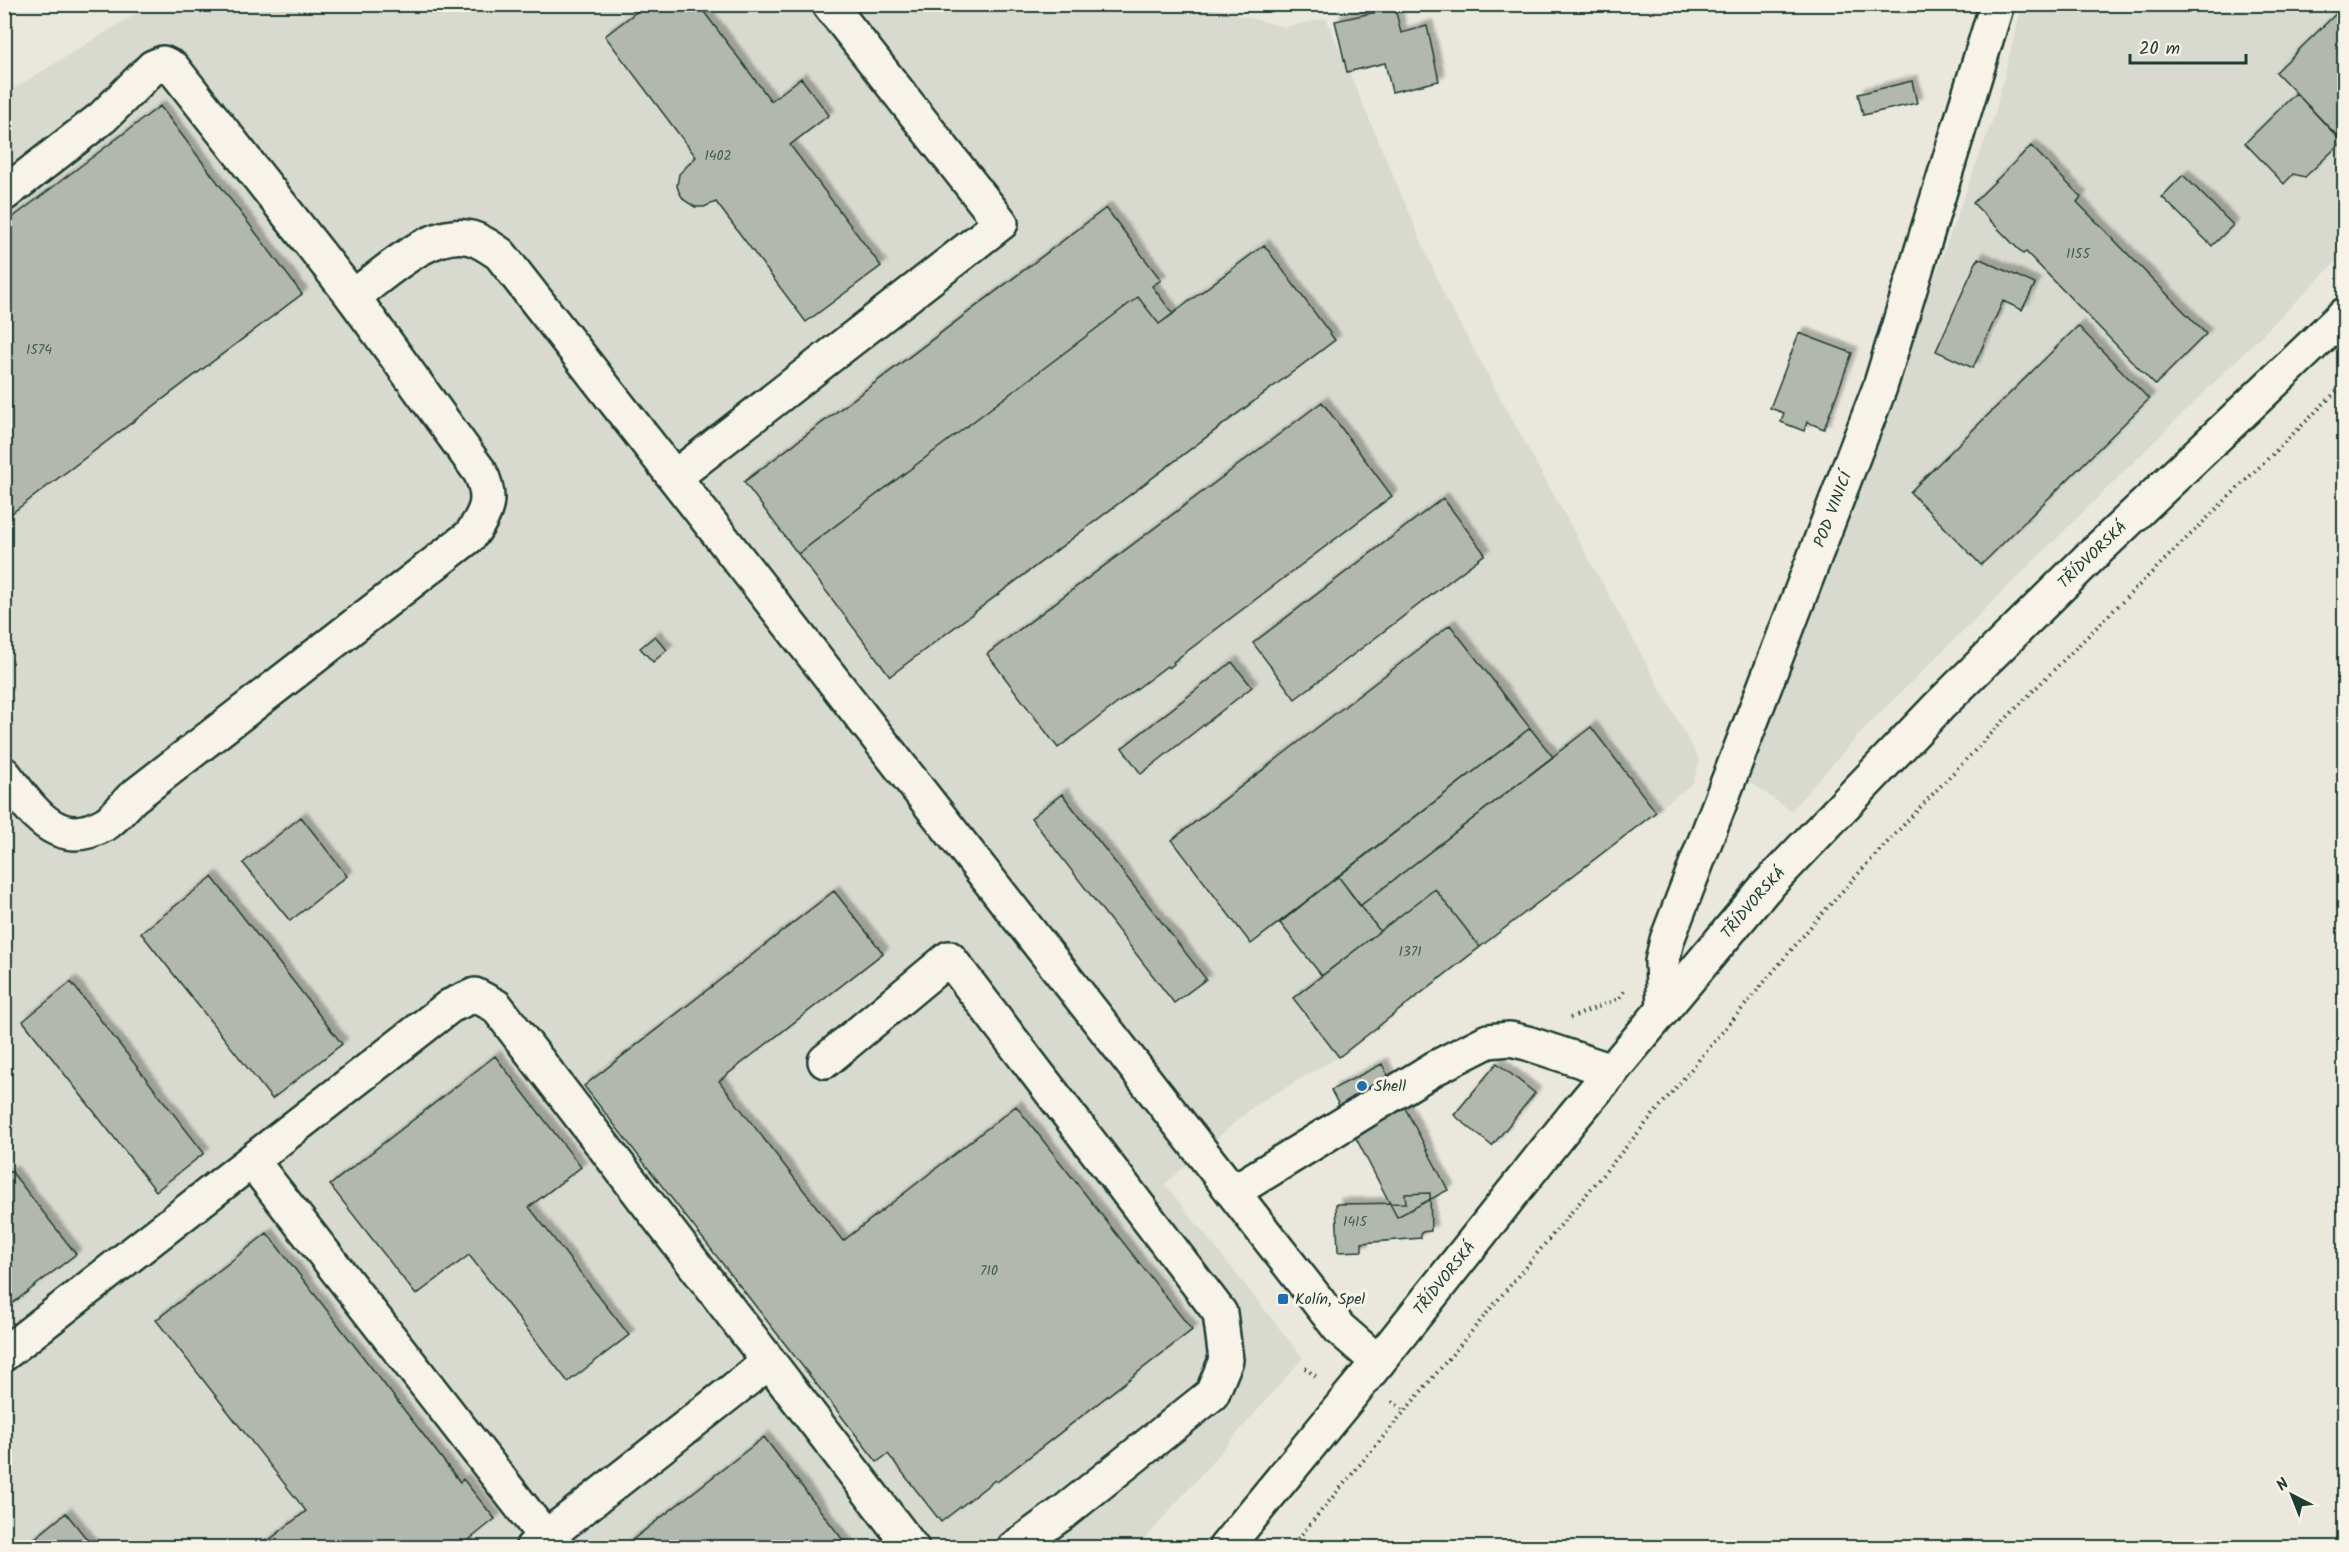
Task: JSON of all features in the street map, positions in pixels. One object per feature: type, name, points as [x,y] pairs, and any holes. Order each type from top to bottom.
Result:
[{"type":"main road","points":[[676,476],[1001,223],[829,4]]},
{"type":"main road","name":"POD VINICÍ","points":[[1664,1009],[1662,962],[1667,940],[1880,387],[1997,4]]},
{"type":"main road","points":[[4,194],[103,117],[153,67],[163,63],[173,68],[353,297],[480,472],[486,485],[488,501],[482,520],[470,536],[132,798],[107,823],[90,830],[69,834],[50,825],[34,812],[4,774]]},
{"type":"main road","points":[[353,297],[425,244],[450,237],[470,237],[500,254],[676,476],[1339,1328],[1378,1362]]},
{"type":"main road","name":"TŘÍDVORSKÁ","points":[[1225,1548],[1612,1071],[1765,888],[1940,705],[2090,557],[2344,315]]},
{"type":"main road","points":[[825,1061],[950,958],[1220,1313],[1226,1360],[1212,1394],[1064,1512],[1014,1548]]},
{"type":"main road","points":[[4,1354],[450,1006],[475,995],[496,1006],[912,1548]]},
{"type":"main road","points":[[1233,1192],[1435,1068],[1488,1041],[1510,1039],[1527,1042],[1612,1071]]},
{"type":"main road","points":[[252,1161],[539,1542],[769,1362]]},
{"type":"path","points":[[1290,1548],[1810,927],[1879,850],[1937,787],[2110,613],[2344,384]]},
{"type":"path","points":[[1566,1020],[1618,999],[1632,982]]},
{"type":"shaded area","points":[[1196,4],[1285,27],[1326,18],[1446,299],[1700,761],[1693,783],[1339,1057],[1255,1105],[1165,1184],[1303,1358],[1138,1547],[5,1548],[5,94],[150,5]]},
{"type":"shaded area","points":[[2022,5],[2344,5],[2344,254],[1867,726],[1791,811],[1748,781],[1995,113]]},
{"type":"building","points":[[647,4],[698,4],[771,101],[801,78],[829,115],[790,145],[881,266],[806,322],[716,202],[704,207],[695,207],[684,200],[679,192],[677,186],[679,174],[696,157],[605,36]]},
{"type":"building","points":[[2344,6],[2344,143],[2276,72]]},
{"type":"building","points":[[1395,8],[1401,33],[1427,26],[1439,81],[1392,92],[1385,63],[1347,72],[1335,21]]},
{"type":"building","points":[[1912,81],[1917,103],[1863,115],[1858,94]]},
{"type":"building","points":[[2296,93],[2342,142],[2305,177],[2293,174],[2284,184],[2245,143]]},
{"type":"building","points":[[160,106],[302,294],[4,519],[4,224]]},
{"type":"building","points":[[2031,146],[2081,197],[2077,202],[2206,334],[2155,385],[2026,252],[2023,254],[1973,203]]},
{"type":"building","points":[[2183,175],[2233,225],[2212,246],[2162,197]]},
{"type":"building","points":[[1106,208],[1161,280],[1152,286],[1173,314],[1159,324],[1138,297],[798,554],[744,482]]},
{"type":"building","points":[[1264,245],[1335,340],[890,676],[798,554],[1138,297],[1159,324]]},
{"type":"building","points":[[1978,258],[2035,284],[2022,310],[2003,301],[1973,368],[1936,351]]},
{"type":"building","points":[[2078,326],[2149,399],[1981,565],[1910,492]]},
{"type":"building","points":[[1799,333],[1852,353],[1824,429],[1807,422],[1804,431],[1781,422],[1784,413],[1770,408]]},
{"type":"building","points":[[1322,402],[1392,496],[1173,662],[1174,664],[1169,668],[1167,666],[1058,748],[987,654]]},
{"type":"building","points":[[1443,498],[1485,554],[1295,699],[1253,643]]},
{"type":"building","points":[[1450,625],[1530,728],[1251,944],[1172,840]]},
{"type":"building","points":[[655,636],[667,650],[653,662],[640,648]]},
{"type":"building","points":[[1232,662],[1252,687],[1141,774],[1122,748]]},
{"type":"building","points":[[1591,727],[1656,812],[1480,947],[1435,889],[1380,931],[1360,906]]},
{"type":"building","points":[[1530,728],[1553,757],[1360,906],[1338,876]]},
{"type":"building","points":[[1062,794],[1206,979],[1174,1003],[1031,818]]},
{"type":"building","points":[[301,817],[347,876],[290,921],[243,863]]},
{"type":"building","points":[[1338,876],[1380,931],[1322,976],[1280,923]]},
{"type":"building","points":[[212,877],[342,1044],[272,1099],[141,933]]},
{"type":"building","points":[[1435,889],[1480,947],[1339,1057],[1293,998]]},
{"type":"building","points":[[834,891],[883,953],[719,1081],[843,1241],[1016,1106],[1192,1330],[997,1482],[995,1480],[941,1522],[888,1454],[877,1462],[584,1086]]},
{"type":"building","points":[[71,982],[204,1153],[156,1191],[23,1021]]},
{"type":"building","points":[[495,1056],[581,1167],[529,1207],[629,1335],[568,1382],[469,1255],[416,1295],[330,1185]]},
{"type":"building","points":[[1497,1063],[1535,1093],[1492,1146],[1454,1115]]},
{"type":"building","points":[[1382,1064],[1448,1190],[1397,1217],[1331,1090]]},
{"type":"building","points":[[11,1171],[76,1254],[4,1310],[4,1176]]},
{"type":"building","points":[[1430,1193],[1431,1231],[1421,1232],[1421,1238],[1362,1243],[1362,1251],[1338,1252],[1336,1204],[1406,1203],[1405,1194]]},
{"type":"building","points":[[267,1233],[460,1482],[463,1479],[495,1519],[465,1543],[469,1548],[259,1548],[306,1511],[156,1320]]},
{"type":"building","points":[[764,1437],[849,1548],[622,1548]]},
{"type":"building","points":[[66,1513],[94,1548],[23,1548]]},
{"type":"place","name":"Shell","points":[[1362,1086]]},
{"type":"place","name":"Kolín, Spel","points":[[1283,1299]]}]
